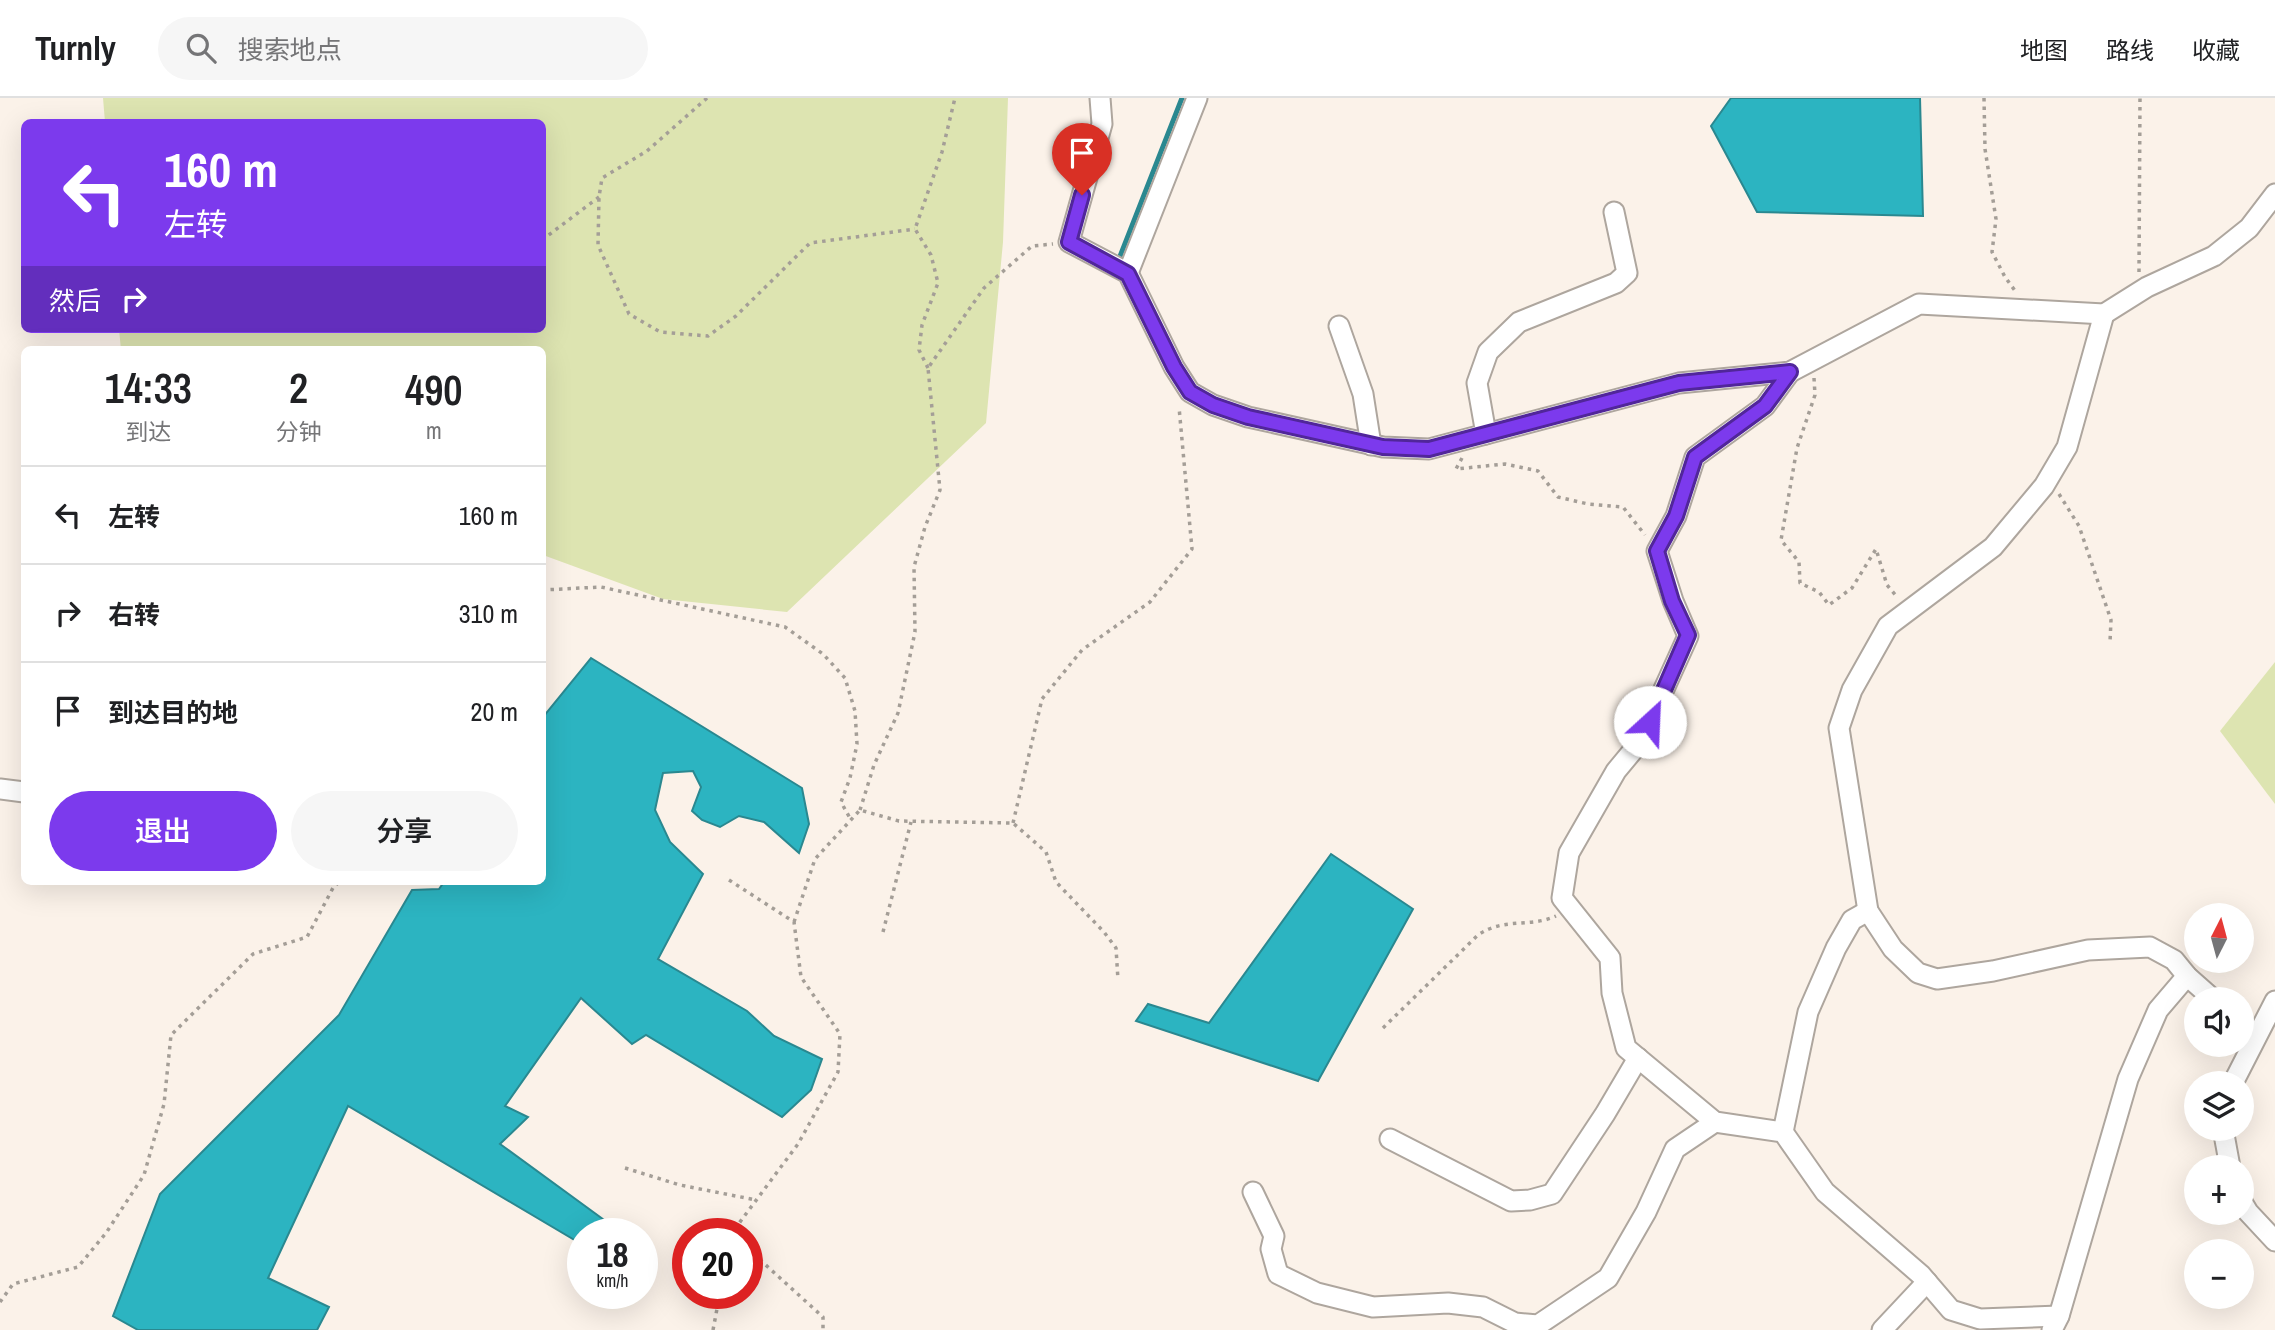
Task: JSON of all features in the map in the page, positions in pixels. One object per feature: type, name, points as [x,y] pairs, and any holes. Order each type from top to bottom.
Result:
[{"type":"street","points":[[1100,98],[1102,124],[1069,242],[1128,274],[1174,367],[1190,392],[1213,405],[1248,417],[1383,447],[1429,449],[1679,383],[1796,369],[1919,304],[2104,314],[2139,292],[2214,256],[2249,228],[2275,194]]},
{"type":"street","points":[[1128,274],[1197,98]]},
{"type":"street","points":[[1480,435],[1477,383],[1488,352],[1519,321],[1616,283],[1627,273],[1614,212]]},
{"type":"street","points":[[2104,314],[2067,447],[2049,477],[1993,547],[1888,626],[1852,690],[1839,728],[1868,911],[1893,949],[1918,973],[1937,979],[1993,971],[2088,950],[2150,947],[2174,960],[2199,987]]},
{"type":"street","points":[[1339,326],[1363,394],[1371,444]]},
{"type":"street","points":[[1796,369],[1765,406],[1695,457],[1676,516],[1657,551],[1672,601],[1688,635],[1640,742],[1616,771],[1569,853],[1562,898],[1610,958],[1612,993],[1626,1048],[1715,1122],[1783,1132],[1825,1192],[1927,1282],[1951,1310],[1980,1319],[2055,1323],[2128,1079],[2158,1010],[2187,976]]},
{"type":"street","points":[[0,789],[21,792]]},
{"type":"street","points":[[1783,1132],[1808,1013],[1836,948],[1852,920],[1868,911]]},
{"type":"street","points":[[2254,1029],[2275,1001]]},
{"type":"street","points":[[1390,1139],[1511,1201],[1552,1194],[1638,1058]]},
{"type":"street","points":[[1253,1192],[1274,1236],[1271,1249],[1278,1273],[1317,1293],[1373,1307],[1448,1304],[1483,1307],[1515,1323],[1538,1325],[1608,1278],[1646,1212],[1675,1149],[1715,1122]]},
{"type":"street","points":[[2254,1218],[2275,1241]]},
{"type":"street","points":[[1882,1330],[1927,1282]]},
{"type":"path","points":[[707,98],[648,151],[602,178],[598,245],[629,314],[660,332],[708,336],[736,316],[810,243],[915,229]]},
{"type":"path","points":[[915,229],[942,152],[955,98]]},
{"type":"path","points":[[1984,98],[1985,149],[1996,219],[1992,252],[2005,278],[2030,310]]},
{"type":"path","points":[[2139,292],[2140,98]]},
{"type":"path","points":[[546,237],[599,197]]},
{"type":"path","points":[[743,1218],[798,1144],[838,1072],[840,1034],[801,977],[794,922],[815,859],[860,810],[874,765],[898,713],[915,632],[914,567],[925,527],[940,490],[928,368],[919,350],[922,325],[938,283],[931,255],[915,229]]},
{"type":"path","points":[[928,368],[984,288],[1032,246],[1069,242]]},
{"type":"path","points":[[1796,369],[1814,378],[1815,395],[1797,448],[1781,540],[1799,562],[1800,583],[1819,592],[1829,605],[1852,588],[1877,549],[1887,585],[1908,611]]},
{"type":"path","points":[[1013,823],[1042,699],[1082,650],[1150,602],[1192,549],[1178,404]]},
{"type":"path","points":[[1480,435],[1456,469],[1505,464],[1538,471],[1558,497],[1588,505],[1623,507],[1657,551]]},
{"type":"path","points":[[2049,477],[2079,526],[2111,620],[2110,642]]},
{"type":"path","points":[[546,590],[601,587],[785,627],[823,654],[845,678],[855,711],[858,744],[841,802],[851,820]]},
{"type":"path","points":[[860,810],[899,821],[1013,823],[1046,852],[1056,882],[1116,948],[1118,980]]},
{"type":"path","points":[[883,932],[911,822]]},
{"type":"path","points":[[729,880],[794,922]]},
{"type":"path","points":[[0,1302],[13,1284],[78,1267],[106,1233],[144,1175],[164,1104],[170,1035],[253,954],[306,937],[336,885]]},
{"type":"path","points":[[1384,1028],[1489,927],[1511,922],[1547,920],[1571,910]]},
{"type":"path","points":[[625,1168],[680,1185],[756,1200]]},
{"type":"path","points":[[763,1263],[823,1317],[823,1330]]},
{"type":"path","points":[[713,1330],[717,1309]]},
{"type":"green space","points":[[103,98],[1008,98],[1003,242],[986,423],[787,612],[663,599],[546,556],[546,346],[121,346],[119,333],[546,333],[546,119],[105,119]]},
{"type":"green space","points":[[2275,662],[2275,804],[2220,731]]},
{"type":"water","points":[[1731,98],[1920,98],[1923,216],[1757,212],[1711,126]]},
{"type":"water","points":[[591,658],[802,788],[809,824],[799,853],[764,822],[739,816],[720,827],[702,820],[692,811],[701,787],[693,771],[663,773],[655,810],[670,842],[703,874],[658,959],[747,1011],[774,1036],[822,1059],[811,1090],[782,1117],[646,1035],[632,1044],[581,998],[505,1106],[528,1117],[500,1144],[601,1218],[567,1218],[567,1236],[348,1106],[268,1278],[329,1307],[317,1330],[138,1330],[113,1316],[160,1194],[339,1015],[412,890],[439,889],[442,885],[546,885],[546,713]]},
{"type":"water","points":[[1331,854],[1413,909],[1318,1081],[1136,1021],[1148,1004],[1209,1023]]},
{"type":"waterway","points":[[1117,264],[1182,98]]},
{"type":"route","points":[[1082,195],[1069,242],[1128,274],[1174,367],[1190,392],[1213,405],[1248,417],[1383,447],[1429,449],[1679,383],[1790,372],[1765,406],[1695,457],[1676,516],[1657,551],[1672,601],[1688,635],[1650,722]]}]
